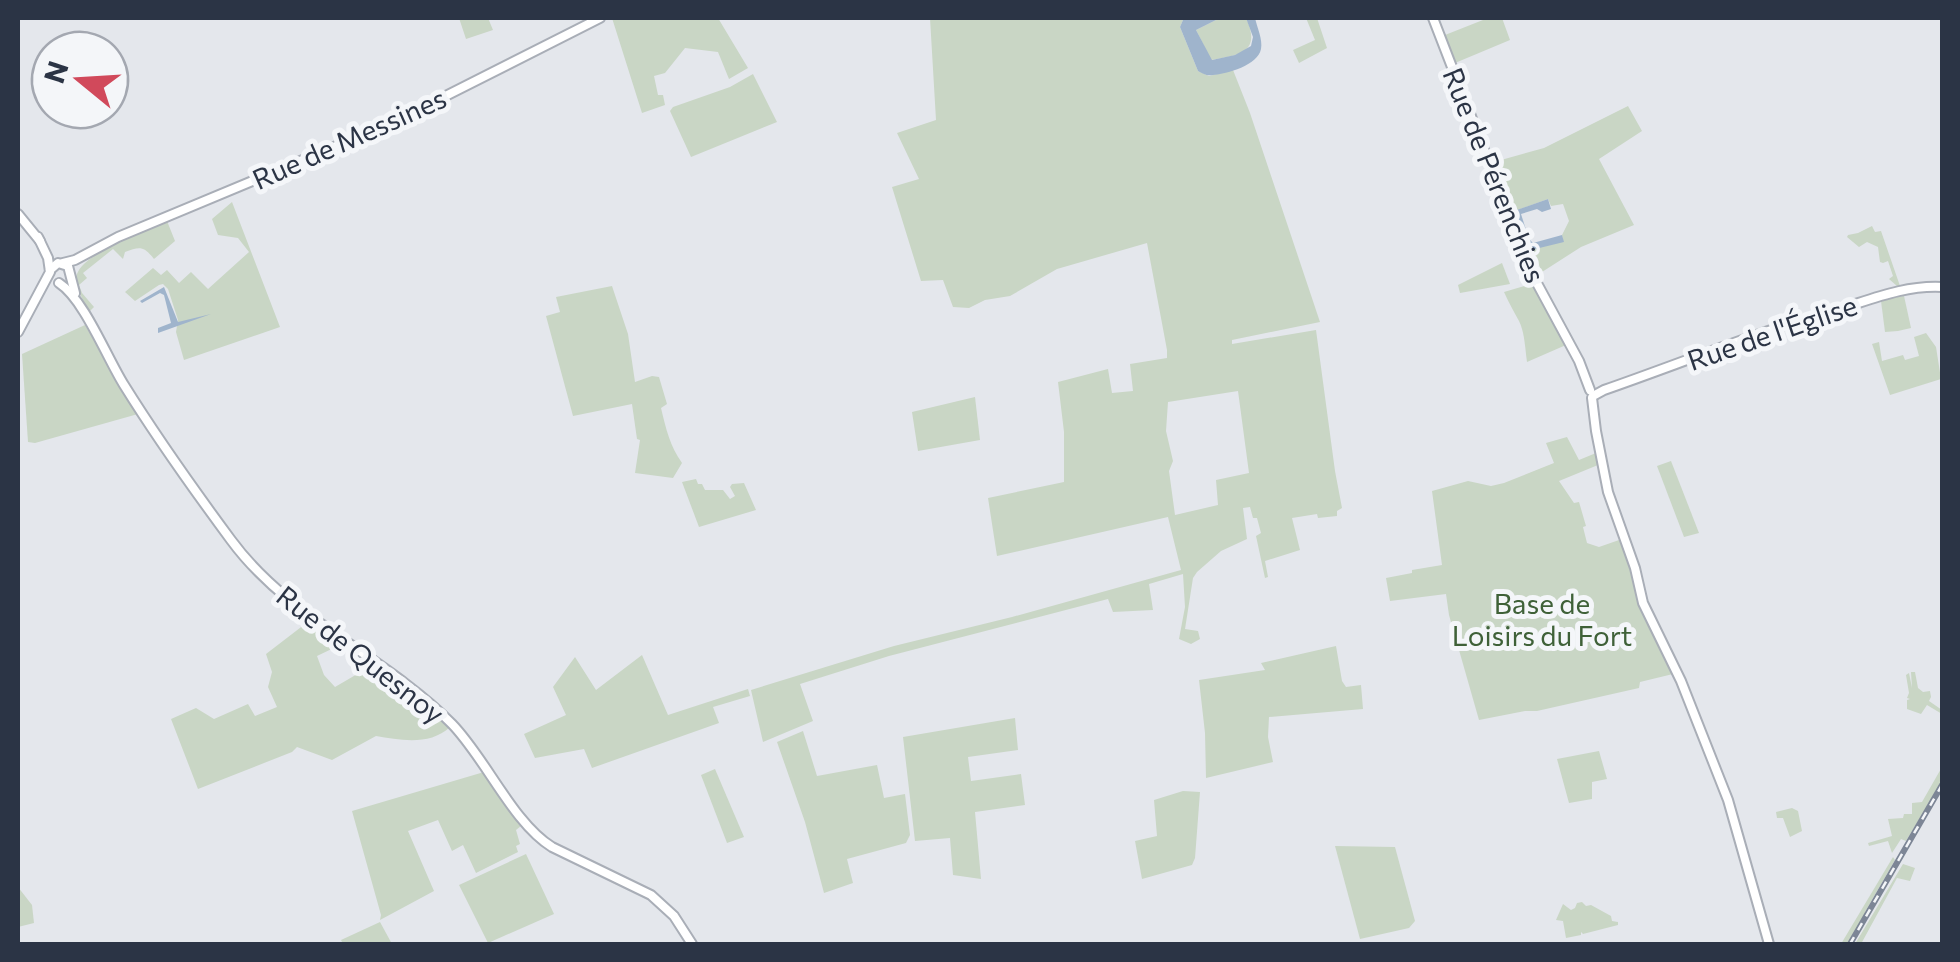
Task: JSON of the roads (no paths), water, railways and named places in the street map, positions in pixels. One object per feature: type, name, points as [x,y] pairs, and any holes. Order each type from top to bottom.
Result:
[{"type":"main road","name":"Rue de Messines","points":[[62,263],[394,122],[600,18]]},
{"type":"main road","name":"Rue de Pérenchies","points":[[1433,18],[1531,271],[1575,354],[1589,395],[1608,492],[1636,568],[1642,600],[1718,775],[1769,944]]},
{"type":"main road","points":[[18,214],[69,268],[66,281],[44,288],[34,299]]},
{"type":"main road","points":[[38,238],[48,258],[52,280],[58,283]]},
{"type":"main road","name":"Rue de Messines","points":[[70,275],[94,249]]},
{"type":"main road","points":[[18,332],[54,264],[62,263]]},
{"type":"main road","name":"Rue de Quesnoy","points":[[70,275],[81,308]]},
{"type":"main road","name":"Rue de Quesnoy","points":[[58,283],[67,288],[81,308],[137,405],[233,543],[257,571],[440,713],[474,750],[535,834],[655,898],[692,944]]},
{"type":"main road","name":"Rue de l'Église","points":[[1589,395],[1877,296],[1942,287]]},
{"type":"water","points":[[1188,18],[1220,18],[1196,30],[1212,60],[1235,55],[1251,46],[1253,37],[1246,18],[1255,18],[1261,42],[1259,55],[1234,71],[1211,75],[1198,71],[1180,27]]},
{"type":"water","points":[[1548,199],[1551,209],[1521,214],[1529,239],[1533,243],[1562,235],[1564,242],[1527,251],[1514,211]]},
{"type":"water","points":[[164,287],[178,322],[211,314],[158,333],[158,328],[171,323],[164,295],[140,301]]},
{"type":"railway","points":[[1850,944],[1942,785]]},
{"type":"park label","name":"Base de Loisirs du Fort","points":[[1542,619]]}]
